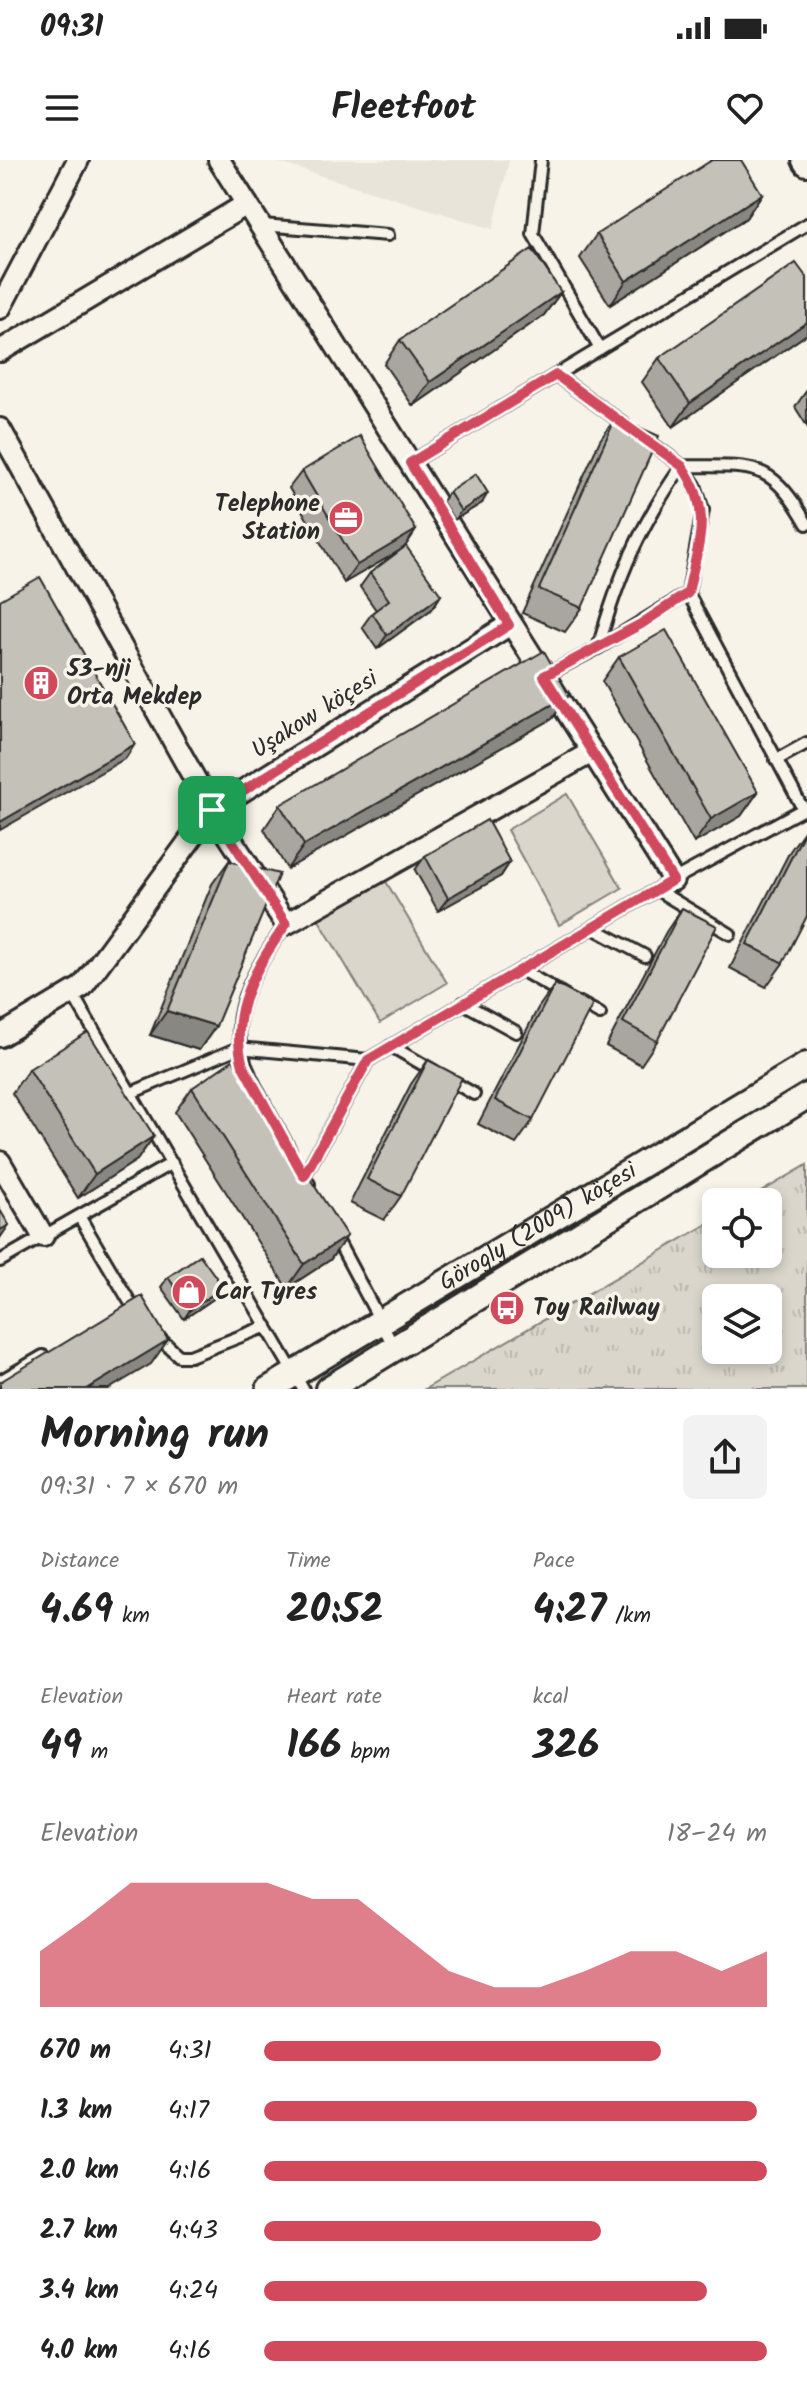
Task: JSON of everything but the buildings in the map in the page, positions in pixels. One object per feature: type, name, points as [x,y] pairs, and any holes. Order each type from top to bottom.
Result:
[{"type":"street","points":[[2,298],[78,160]]},
{"type":"street","points":[[219,160],[509,625],[592,752],[665,885]]},
{"type":"street","points":[[0,351],[247,204]]},
{"type":"street","points":[[0,429],[212,810],[286,924],[592,752]]},
{"type":"street","name":"Uşakow köçesi","points":[[0,1036],[82,987],[212,810],[509,625]]},
{"type":"street","name":"Görogly (2009) köçesi","points":[[269,1389],[299,1381],[379,1323],[807,1065]]},
{"type":"street","name":"Görogly (2009) köçesi","points":[[328,1389],[807,1096]]},
{"type":"street","points":[[0,1162],[43,1236]]},
{"type":"lane","points":[[541,160],[533,234],[600,349]]},
{"type":"lane","points":[[410,463],[807,224]]},
{"type":"lane","points":[[260,225],[388,235]]},
{"type":"lane","points":[[304,1176],[368,1060],[665,885],[805,808],[776,760],[688,593],[703,510],[695,485],[682,466],[556,375]]},
{"type":"lane","points":[[682,466],[747,466],[766,472],[783,486],[807,524]]},
{"type":"lane","points":[[598,648],[615,589],[649,514],[682,466]]},
{"type":"lane","points":[[544,676],[598,648],[688,593]]},
{"type":"lane","points":[[776,760],[807,743]]},
{"type":"lane","points":[[665,885],[730,934]]},
{"type":"lane","points":[[286,924],[260,961],[239,1012],[238,1048],[243,1066],[311,1189]]},
{"type":"lane","points":[[593,928],[645,956]]},
{"type":"lane","points":[[521,970],[600,1014]]},
{"type":"lane","points":[[72,993],[299,1381]]},
{"type":"lane","points":[[463,1003],[516,1032]]},
{"type":"lane","points":[[391,1046],[474,1094]]},
{"type":"lane","points":[[131,1093],[238,1048],[368,1060]]},
{"type":"lane","points":[[0,1261],[172,1163]]},
{"type":"lane","points":[[79,1216],[133,1311]]},
{"type":"lane","points":[[331,1229],[395,1349]]},
{"type":"lane","points":[[149,1326],[179,1356],[190,1356],[267,1326]]},
{"type":"lane","points":[[1,1379],[56,1349]]},
{"type":"shaded area","points":[[270,160],[509,160],[493,229]]},
{"type":"green space","points":[[567,794],[622,888],[559,925],[507,830]]},
{"type":"green space","points":[[382,875],[447,983],[380,1023],[316,915]]},
{"type":"green space","points":[[807,1165],[807,1389],[425,1389],[702,1227],[702,1268],[782,1268],[782,1188],[768,1188]]},
{"type":"place","name":"Telephone Station","points":[[346,518]]},
{"type":"place","name":"53-nji Orta Mekdep","points":[[41,683]]},
{"type":"place","name":"Car Tyres","points":[[189,1292]]},
{"type":"place","name":"Toy Railway","points":[[507,1308]]},
{"type":"route","points":[[556,375],[682,466],[695,485],[703,510],[688,593],[641,624],[544,676],[673,880],[368,1060],[304,1176],[243,1066],[238,1048],[239,1012],[260,961],[286,924],[212,810],[509,625],[410,463],[556,375]]}]
